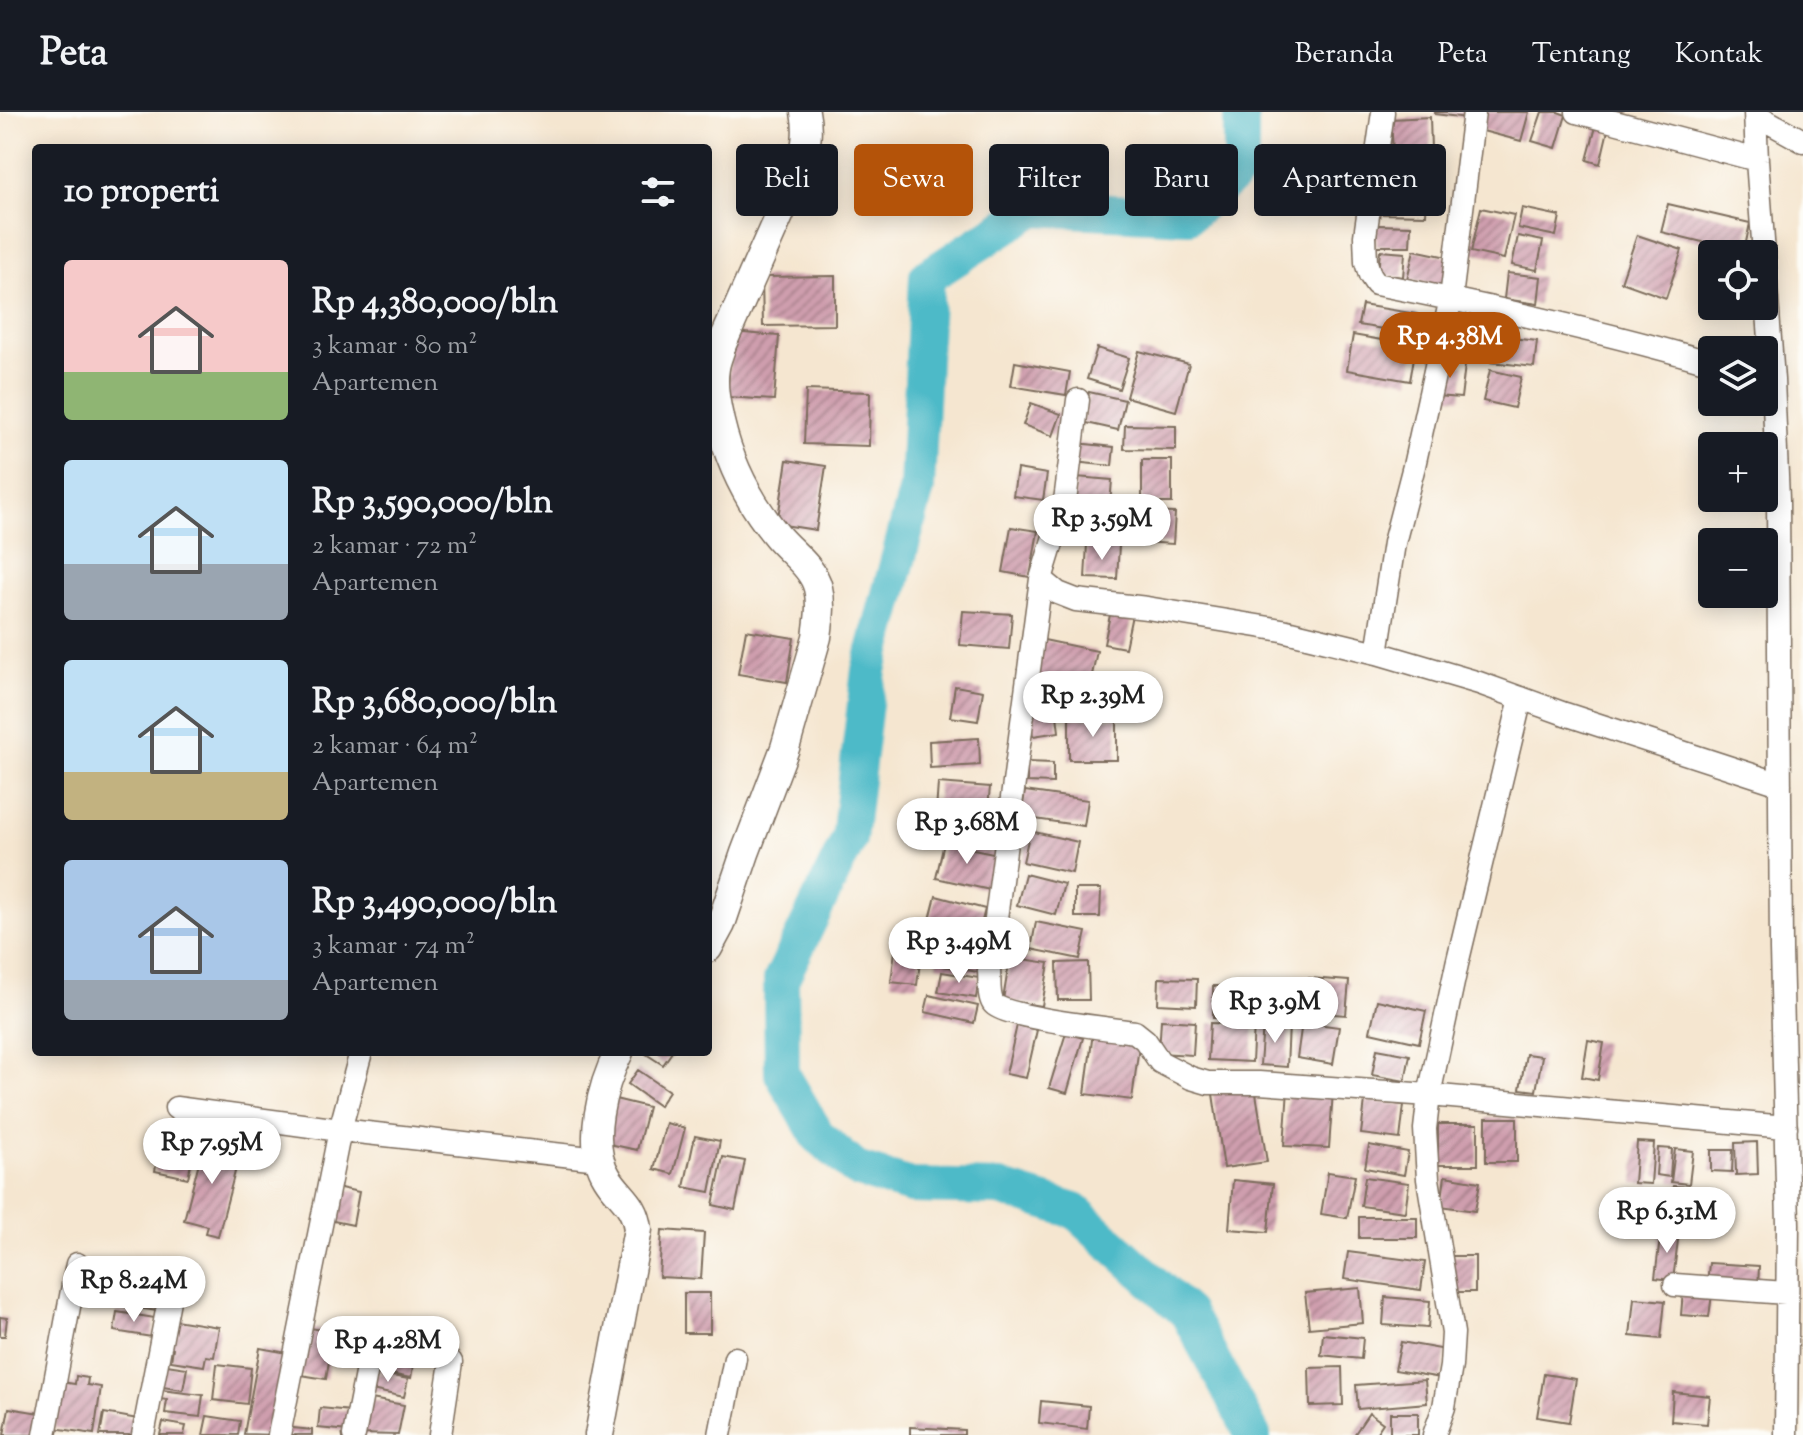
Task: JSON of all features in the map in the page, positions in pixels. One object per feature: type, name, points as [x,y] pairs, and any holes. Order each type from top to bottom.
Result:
[{"type":"street","points":[[712,941],[721,924],[785,748],[814,650],[819,620],[818,587],[811,573],[767,524],[749,499],[735,470],[725,445],[714,386],[715,367],[722,344],[801,166],[808,128],[805,112]]},
{"type":"street","points":[[1383,112],[1365,236],[1366,262],[1376,284],[1451,298],[1698,359]]},
{"type":"street","points":[[1377,653],[1394,543],[1451,298],[1474,112]]},
{"type":"street","points":[[1577,112],[1757,160]]},
{"type":"street","points":[[1756,113],[1763,240]]},
{"type":"street","points":[[1756,113],[1803,141]]},
{"type":"street","points":[[1078,400],[1065,501],[1041,579],[989,971],[994,1005],[1000,1010],[1028,1016],[1135,1032],[1145,1040],[1160,1062],[1208,1083],[1259,1083],[1429,1095],[1786,1127]]},
{"type":"street","points":[[1772,416],[1778,500],[1781,950],[1788,1224],[1786,1435]]},
{"type":"street","points":[[1041,579],[1058,593],[1076,600],[1282,630],[1430,667],[1780,784]]},
{"type":"street","points":[[1434,1435],[1444,1407],[1453,1333],[1428,1179],[1425,1129],[1429,1095],[1521,698]]},
{"type":"street","points":[[279,1435],[340,1130],[360,1056]]},
{"type":"street","points":[[599,1435],[638,1229],[637,1216],[631,1204],[606,1176],[597,1143],[603,1095],[617,1056]]},
{"type":"street","points":[[176,1108],[599,1159]]},
{"type":"street","points":[[45,1435],[77,1264]]},
{"type":"street","points":[[1675,1285],[1786,1293]]},
{"type":"street","points":[[143,1435],[171,1290]]},
{"type":"street","points":[[354,1435],[371,1348]]},
{"type":"street","points":[[720,1435],[735,1358]]},
{"type":"street","points":[[440,1435],[451,1362]]},
{"type":"building","points":[[1435,112],[1468,112],[1467,118]]},
{"type":"building","points":[[1479,112],[1529,112],[1521,141],[1475,129]]},
{"type":"building","points":[[1542,112],[1566,115],[1556,148],[1532,141]]},
{"type":"building","points":[[1430,117],[1431,144],[1393,144],[1391,119]]},
{"type":"building","points":[[1597,123],[1609,126],[1600,164],[1587,160]]},
{"type":"building","points":[[1668,204],[1750,223],[1746,240],[1698,241],[1661,232]]},
{"type":"building","points":[[1481,208],[1514,215],[1504,259],[1471,252]]},
{"type":"building","points":[[1522,208],[1560,216],[1556,236],[1518,228]]},
{"type":"building","points":[[1377,225],[1411,226],[1410,246],[1376,246]]},
{"type":"building","points":[[1637,235],[1682,250],[1666,298],[1621,282]]},
{"type":"building","points":[[1518,236],[1543,241],[1537,270],[1512,265]]},
{"type":"building","points":[[1414,250],[1452,258],[1445,287],[1407,279]]},
{"type":"building","points":[[1380,251],[1405,253],[1403,277],[1378,274]]},
{"type":"building","points":[[1507,273],[1541,277],[1538,304],[1504,299]]},
{"type":"building","points":[[835,276],[835,325],[763,326],[762,277]]},
{"type":"building","points":[[1362,305],[1417,314],[1414,334],[1358,325]]},
{"type":"building","points":[[732,332],[779,336],[774,400],[727,397]]},
{"type":"building","points":[[1353,335],[1416,346],[1410,381],[1347,370]]},
{"type":"building","points":[[1494,336],[1537,341],[1534,367],[1491,362]]},
{"type":"building","points":[[1097,348],[1129,358],[1119,389],[1087,379]]},
{"type":"building","points":[[1139,351],[1189,364],[1176,411],[1126,397]]},
{"type":"building","points":[[1015,362],[1070,372],[1066,395],[1011,386]]},
{"type":"building","points":[[1440,363],[1465,365],[1461,398],[1436,396]]},
{"type":"building","points":[[1490,370],[1521,377],[1514,408],[1483,401]]},
{"type":"building","points":[[806,390],[870,392],[869,446],[804,444]]},
{"type":"building","points":[[1089,392],[1125,400],[1118,430],[1082,422]]},
{"type":"building","points":[[1031,403],[1061,414],[1053,436],[1023,425]]},
{"type":"building","points":[[1125,425],[1176,426],[1176,450],[1124,449]]},
{"type":"building","points":[[1076,443],[1114,447],[1112,466],[1074,462]]},
{"type":"building","points":[[787,460],[826,466],[816,530],[777,524]]},
{"type":"building","points":[[1142,460],[1172,460],[1172,503],[1142,503]]},
{"type":"building","points":[[1017,469],[1047,474],[1043,500],[1013,496]]},
{"type":"building","points":[[1076,477],[1112,480],[1110,505],[1074,502]]},
{"type":"building","points":[[1107,507],[1137,514],[1131,540],[1101,534]]},
{"type":"building","points":[[1144,512],[1175,513],[1173,544],[1142,542]]},
{"type":"building","points":[[1011,527],[1038,531],[1030,577],[1003,572]]},
{"type":"building","points":[[1087,544],[1119,545],[1117,579],[1085,578]]},
{"type":"building","points":[[1111,610],[1132,615],[1125,648],[1104,644]]},
{"type":"building","points":[[963,611],[1012,614],[1009,649],[960,645]]},
{"type":"building","points":[[746,630],[794,638],[787,682],[738,674]]},
{"type":"building","points":[[1044,640],[1097,651],[1088,694],[1035,683]]},
{"type":"building","points":[[955,686],[983,691],[978,721],[950,717]]},
{"type":"building","points":[[1055,699],[1059,732],[1033,736],[1028,703]]},
{"type":"building","points":[[1069,718],[1117,718],[1117,760],[1069,760]]},
{"type":"building","points":[[979,738],[980,765],[930,768],[929,741]]},
{"type":"building","points":[[1027,762],[1053,763],[1053,783],[1027,782]]},
{"type":"building","points":[[938,783],[990,787],[987,817],[936,812]]},
{"type":"building","points":[[1025,791],[1088,800],[1084,826],[1021,817]]},
{"type":"building","points":[[1030,831],[1078,842],[1072,873],[1023,862]]},
{"type":"building","points":[[944,843],[998,854],[990,890],[936,878]]},
{"type":"building","points":[[1025,874],[1064,884],[1056,915],[1017,905]]},
{"type":"building","points":[[1075,889],[1101,889],[1100,917],[1075,917]]},
{"type":"building","points":[[936,896],[985,909],[976,944],[927,931]]},
{"type":"building","points":[[1036,922],[1086,932],[1080,959],[1031,949]]},
{"type":"building","points":[[941,942],[988,950],[984,973],[937,965]]},
{"type":"building","points":[[896,943],[922,947],[917,985],[891,982]]},
{"type":"building","points":[[1010,957],[1049,963],[1042,1006],[1003,1000]]},
{"type":"building","points":[[1088,962],[1089,1000],[1058,1000],[1057,963]]},
{"type":"building","points":[[942,972],[979,978],[976,998],[938,992]]},
{"type":"building","points":[[1159,978],[1197,979],[1196,1006],[1158,1004]]},
{"type":"building","points":[[1309,978],[1349,981],[1346,1015],[1307,1012]]},
{"type":"building","points":[[1213,986],[1253,986],[1254,1018],[1213,1018]]},
{"type":"building","points":[[929,995],[978,1006],[974,1023],[925,1012]]},
{"type":"building","points":[[1377,1000],[1426,1011],[1419,1043],[1370,1032]]},
{"type":"building","points":[[1161,1020],[1195,1022],[1193,1055],[1159,1053]]},
{"type":"building","points":[[1302,1022],[1339,1027],[1333,1064],[1297,1058]]},
{"type":"building","points":[[1210,1023],[1254,1025],[1252,1062],[1208,1060]]},
{"type":"building","points":[[1263,1024],[1289,1025],[1287,1067],[1260,1065]]},
{"type":"building","points":[[1017,1025],[1037,1030],[1026,1078],[1006,1074]]},
{"type":"building","points":[[1093,1032],[1140,1038],[1132,1100],[1085,1094]]},
{"type":"building","points":[[1066,1033],[1083,1038],[1067,1093],[1049,1088]]},
{"type":"building","points":[[1588,1040],[1604,1043],[1598,1080],[1582,1077]]},
{"type":"building","points":[[1377,1049],[1410,1055],[1405,1081],[1372,1075]]},
{"type":"building","points":[[1526,1054],[1542,1056],[1536,1091],[1520,1089]]},
{"type":"building","points":[[649,1056],[669,1056],[663,1065]]},
{"type":"building","points":[[638,1070],[669,1091],[659,1106],[628,1084]]},
{"type":"building","points":[[1255,1087],[1267,1162],[1224,1168],[1213,1094]]},
{"type":"building","points":[[1288,1089],[1333,1091],[1329,1148],[1284,1146]]},
{"type":"building","points":[[611,1098],[648,1107],[637,1150],[600,1142]]},
{"type":"building","points":[[1365,1101],[1404,1105],[1400,1139],[1361,1134]]},
{"type":"building","points":[[1486,1118],[1517,1118],[1517,1162],[1486,1162]]},
{"type":"building","points":[[666,1123],[685,1128],[673,1174],[654,1169]]},
{"type":"building","points":[[1438,1124],[1478,1124],[1478,1165],[1438,1165]]},
{"type":"building","points":[[695,1136],[720,1141],[710,1192],[684,1187]]},
{"type":"building","points":[[205,1139],[241,1149],[218,1236],[205,1233],[207,1226],[184,1220]]},
{"type":"building","points":[[160,1142],[194,1149],[188,1178],[155,1171]]},
{"type":"building","points":[[1637,1142],[1654,1143],[1651,1184],[1634,1183]]},
{"type":"building","points":[[1757,1142],[1758,1174],[1736,1175],[1735,1143]]},
{"type":"building","points":[[1369,1145],[1408,1152],[1404,1175],[1365,1168]]},
{"type":"building","points":[[1658,1148],[1672,1149],[1670,1177],[1656,1175]]},
{"type":"building","points":[[1675,1149],[1693,1151],[1689,1184],[1671,1182]]},
{"type":"building","points":[[1711,1150],[1733,1150],[1732,1172],[1711,1171]]},
{"type":"building","points":[[723,1157],[745,1161],[735,1210],[713,1205]]},
{"type":"building","points":[[1328,1172],[1355,1176],[1347,1218],[1321,1214]]},
{"type":"building","points":[[1445,1176],[1480,1182],[1475,1211],[1441,1206]]},
{"type":"building","points":[[1365,1177],[1409,1183],[1405,1212],[1361,1206]]},
{"type":"building","points":[[1233,1180],[1273,1184],[1268,1232],[1229,1229]]},
{"type":"building","points":[[331,1186],[359,1192],[353,1225],[324,1219]]},
{"type":"building","points":[[1673,1186],[1689,1187],[1687,1203],[1671,1202]]},
{"type":"building","points":[[1703,1204],[1722,1205],[1722,1229],[1702,1229]]},
{"type":"building","points":[[1359,1217],[1417,1217],[1417,1238],[1359,1238]]},
{"type":"building","points":[[662,1230],[704,1233],[701,1279],[659,1277]]},
{"type":"building","points":[[1661,1230],[1679,1232],[1673,1280],[1655,1278]]},
{"type":"building","points":[[1348,1252],[1425,1262],[1421,1290],[1344,1279]]},
{"type":"building","points":[[1450,1256],[1475,1256],[1475,1292],[1450,1292]]},
{"type":"building","points":[[1709,1263],[1759,1266],[1758,1288],[1707,1285]]},
{"type":"building","points":[[126,1284],[162,1289],[158,1311],[123,1306]]},
{"type":"building","points":[[1360,1288],[1363,1323],[1309,1328],[1305,1293]]},
{"type":"building","points":[[1683,1291],[1712,1294],[1709,1317],[1681,1315]]},
{"type":"building","points":[[684,1293],[710,1293],[710,1333],[684,1333]]},
{"type":"building","points":[[1385,1297],[1430,1301],[1428,1328],[1383,1325]]},
{"type":"building","points":[[1634,1298],[1665,1301],[1661,1339],[1630,1336]]},
{"type":"building","points":[[117,1312],[155,1318],[152,1337],[114,1331]]},
{"type":"building","points":[[0,1317],[7,1318],[5,1336],[0,1336]]},
{"type":"building","points":[[169,1319],[219,1327],[214,1357],[206,1356],[204,1366],[171,1361],[173,1348],[165,1346]]},
{"type":"building","points":[[310,1328],[334,1332],[326,1379],[295,1374]]},
{"type":"building","points":[[340,1331],[370,1337],[366,1356],[336,1350]]},
{"type":"building","points":[[1323,1334],[1363,1338],[1361,1359],[1321,1355]]},
{"type":"building","points":[[1401,1342],[1446,1350],[1441,1378],[1395,1370]]},
{"type":"building","points":[[385,1343],[416,1348],[411,1378],[380,1372]]},
{"type":"building","points":[[260,1348],[293,1354],[278,1435],[244,1434]]},
{"type":"building","points":[[160,1364],[187,1368],[183,1390],[156,1386]]},
{"type":"building","points":[[217,1364],[251,1368],[247,1404],[213,1400]]},
{"type":"building","points":[[1342,1367],[1343,1405],[1310,1406],[1309,1368]]},
{"type":"building","points":[[371,1372],[408,1379],[404,1397],[367,1389]]},
{"type":"building","points":[[1544,1374],[1576,1379],[1569,1422],[1537,1417]]},
{"type":"building","points":[[76,1376],[88,1378],[87,1385],[101,1387],[94,1434],[54,1428],[61,1382],[75,1384]]},
{"type":"building","points":[[1425,1380],[1427,1403],[1358,1409],[1356,1385]]},
{"type":"building","points":[[161,1390],[203,1395],[200,1417],[165,1413],[167,1400],[160,1399]]},
{"type":"building","points":[[1673,1392],[1710,1396],[1707,1424],[1671,1421]]},
{"type":"building","points":[[366,1398],[404,1405],[398,1435],[358,1434]]},
{"type":"building","points":[[1041,1401],[1089,1406],[1087,1429],[1039,1423]]},
{"type":"building","points":[[9,1408],[46,1414],[42,1435],[4,1435]]},
{"type":"building","points":[[320,1408],[351,1411],[349,1431],[318,1428]]},
{"type":"building","points":[[104,1413],[138,1419],[136,1435],[100,1435]]},
{"type":"building","points":[[1369,1413],[1383,1423],[1375,1435],[1354,1435]]},
{"type":"building","points":[[1390,1413],[1418,1413],[1418,1435],[1390,1435]]},
{"type":"building","points":[[207,1416],[240,1421],[238,1435],[203,1435]]},
{"type":"building","points":[[163,1422],[186,1426],[184,1435],[160,1435]]},
{"type":"building","points":[[283,1427],[312,1430],[312,1435],[283,1435]]},
{"type":"building","points":[[910,1427],[964,1430],[964,1435],[910,1435]]},
{"type":"waterway","points":[[1241,112],[1241,169],[1188,216],[1034,208],[927,277],[917,488],[869,670],[849,839],[781,980],[782,1074],[818,1136],[856,1169],[911,1186],[1000,1188],[1075,1211],[1187,1313],[1253,1435]]}]
